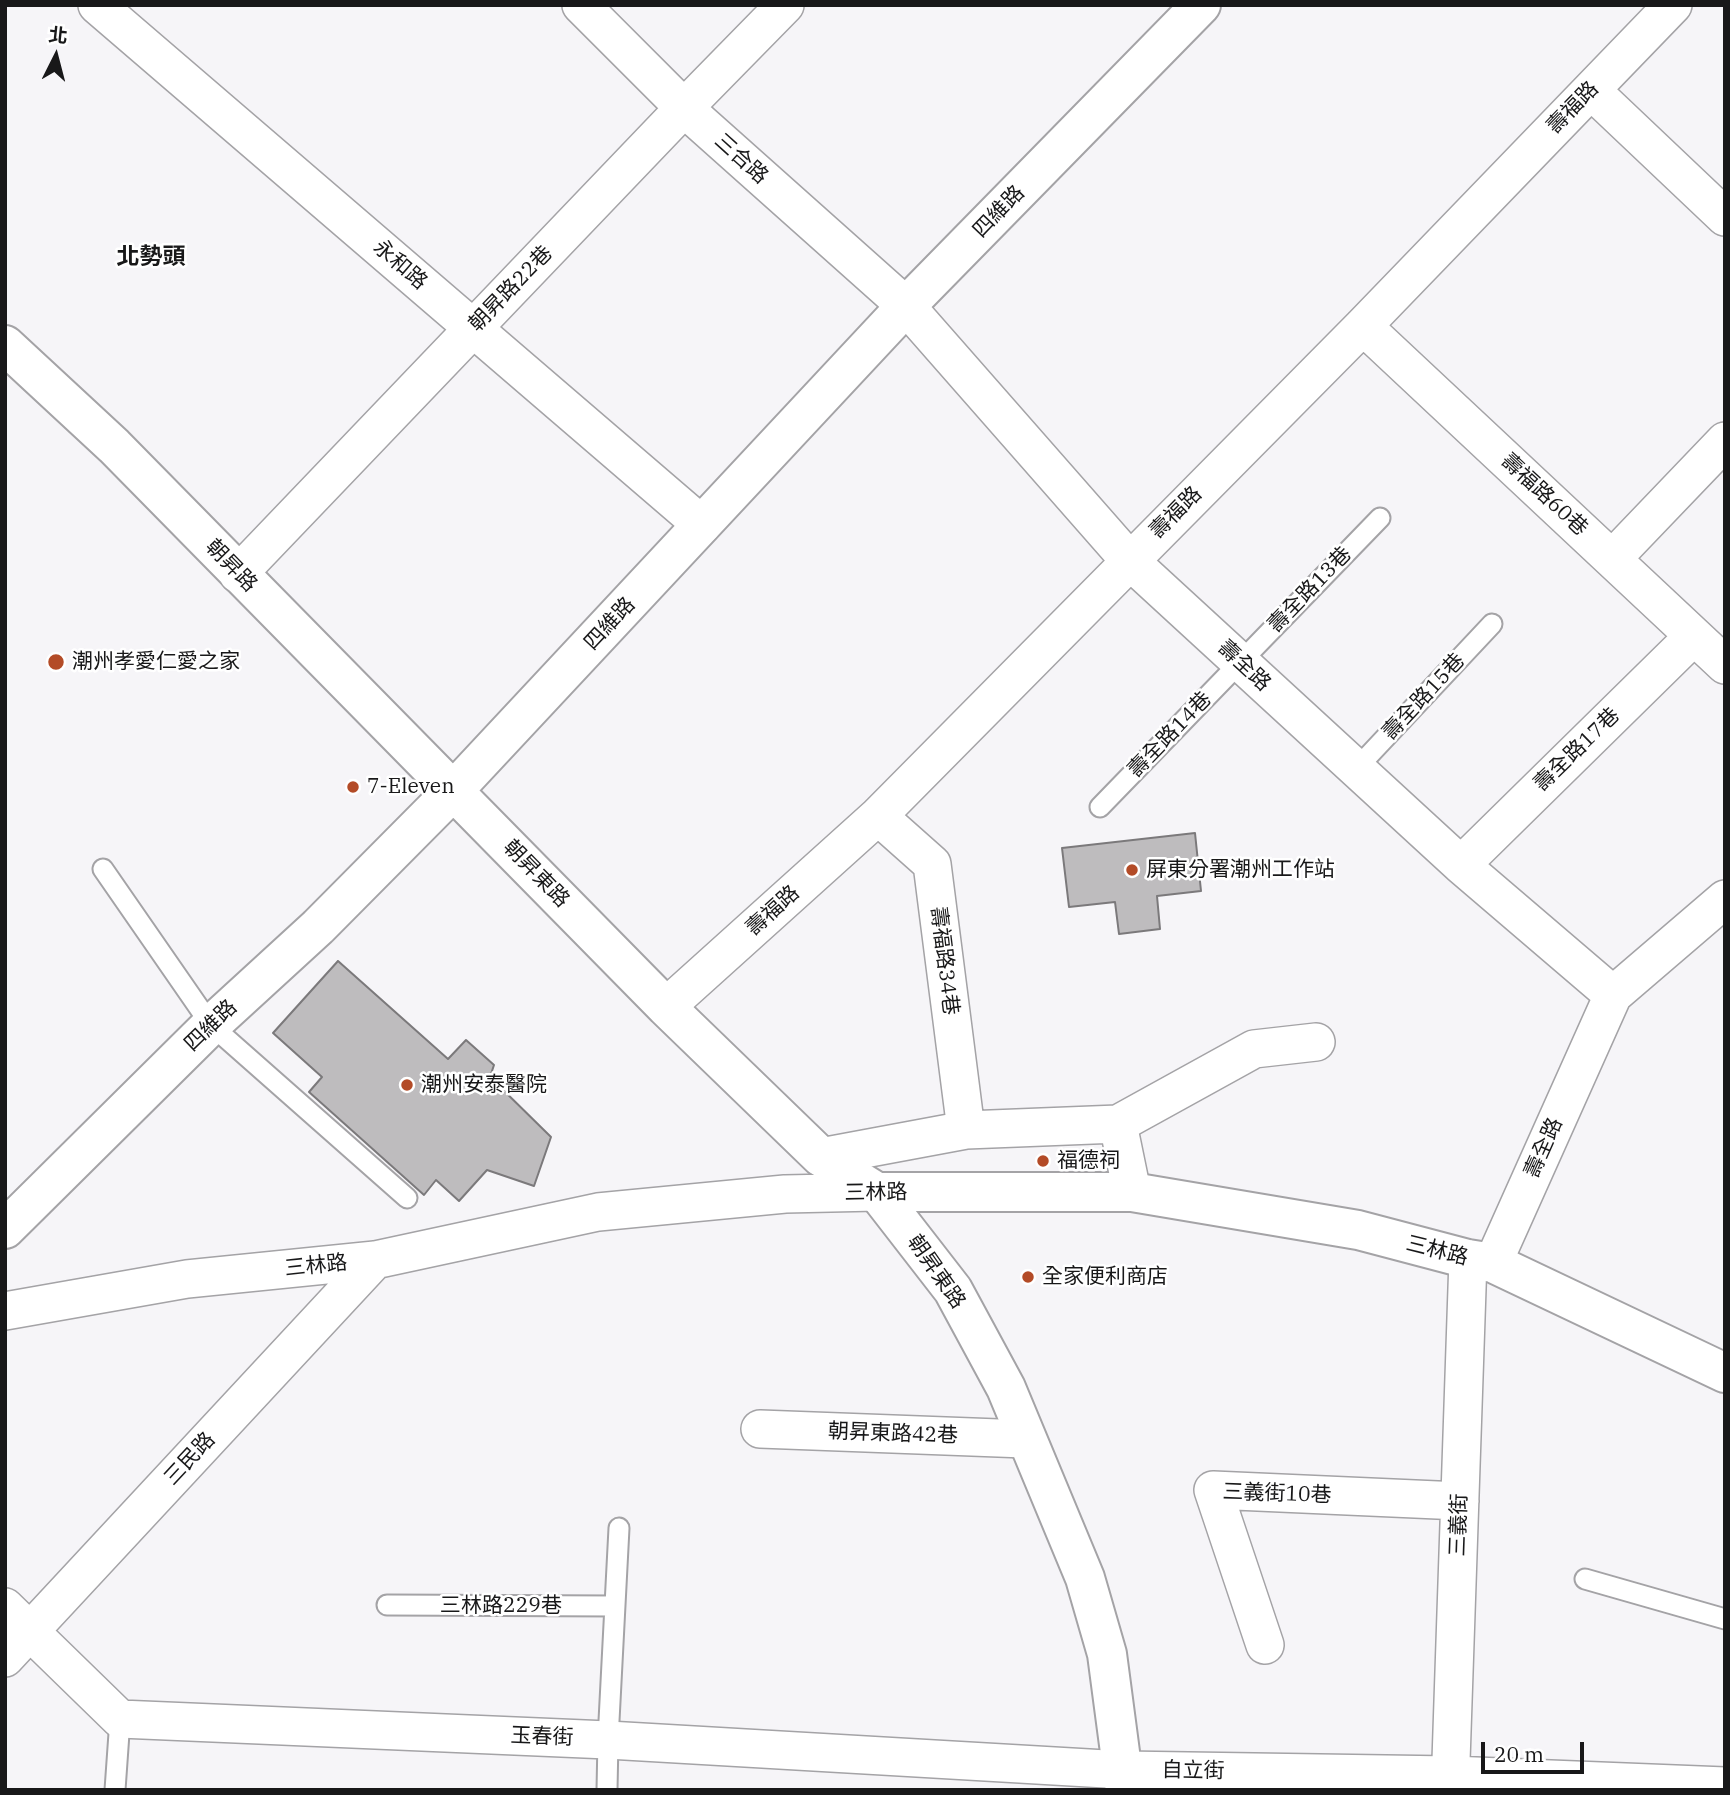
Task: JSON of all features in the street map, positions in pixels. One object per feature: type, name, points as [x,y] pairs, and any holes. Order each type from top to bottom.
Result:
[{"type":"main road","name":"四維路","points":[[5,1229],[211,1025],[318,927],[454,790],[906,306],[1201,5]]},
{"type":"main road","name":"朝昇路","points":[[5,345],[114,446],[454,790]]},
{"type":"main road","name":"朝昇東路","points":[[454,790],[666,1007],[821,1157],[877,1192],[953,1290],[1006,1388],[1088,1591],[1107,1654],[1124,1780]]},
{"type":"main road","name":"三林路","points":[[877,1192],[1132,1192],[1359,1230],[1480,1261],[1725,1373]]},
{"type":"street","name":"永和路","points":[[97,5],[702,525]]},
{"type":"street","name":"三合路","points":[[581,5],[684,108],[906,306]]},
{"type":"street","name":"朝昇路22巷","points":[[238,574],[785,5]]},
{"type":"street","name":"壽福路","points":[[666,1007],[878,816],[1363,326],[1672,5]]},
{"type":"street","points":[[1591,90],[1725,217]]},
{"type":"street","name":"壽全路","points":[[906,306],[1129,560],[1461,865],[1613,995]]},
{"type":"street","name":"壽福路60巷","points":[[1363,326],[1725,665]]},
{"type":"street","points":[[1612,559],[1725,442]]},
{"type":"street","name":"壽全路17巷","points":[[1461,865],[1694,636]]},
{"type":"street","name":"壽福路34巷","points":[[878,816],[932,864],[966,1130]]},
{"type":"street","name":"壽全路","points":[[1480,1261],[1613,995],[1720,911]]},
{"type":"street","points":[[821,1157],[966,1130],[1118,1124],[1254,1049],[1316,1042]]},
{"type":"street","points":[[1118,1124],[1132,1192]]},
{"type":"street","name":"三林路","points":[[5,1311],[187,1279],[376,1261],[598,1212],[785,1194],[877,1192]]},
{"type":"street","name":"三民路","points":[[5,1658],[18,1619],[376,1261]]},
{"type":"street","name":"三義街","points":[[1450,1782],[1460,1501],[1480,1261]]},
{"type":"street","name":"朝昇東路42巷","points":[[760,1429],[1026,1439]]},
{"type":"street","name":"三義街10巷","points":[[1265,1645],[1213,1490],[1460,1501]]},
{"type":"street","points":[[18,1619],[120,1719]]},
{"type":"street","name":"玉春街","points":[[120,1719],[608,1740],[1124,1780]]},
{"type":"street","name":"自立街","points":[[1124,1780],[1725,1786]]},
{"type":"lane","name":"壽全路13巷","points":[[1240,663],[1380,518]]},
{"type":"lane","name":"壽全路15巷","points":[[1356,769],[1492,624]]},
{"type":"lane","name":"壽全路14巷","points":[[1100,807],[1240,663]]},
{"type":"lane","points":[[103,869],[211,1025],[407,1198]]},
{"type":"lane","points":[[607,1790],[619,1528]]},
{"type":"lane","points":[[1585,1579],[1725,1619]]},
{"type":"lane","name":"三林路229巷","points":[[387,1605],[615,1606]]},
{"type":"lane","points":[[115,1790],[120,1719]]},
{"type":"building","name":"屏東分署潮州工作站","points":[[1195,833],[1201,891],[1157,896],[1160,929],[1119,934],[1115,902],[1069,907],[1062,848]]},
{"type":"building","name":"潮州安泰醫院","points":[[338,961],[448,1059],[466,1040],[494,1065],[490,1077],[551,1137],[534,1186],[487,1170],[459,1201],[436,1180],[424,1195],[309,1092],[322,1077],[273,1033]]},
{"type":"place","name":"潮州孝愛仁愛之家","points":[[56,662]]},
{"type":"place","name":"7-Eleven","points":[[353,787]]},
{"type":"place","name":"屏東分署潮州工作站","points":[[1132,870]]},
{"type":"place","name":"潮州安泰醫院","points":[[407,1085]]},
{"type":"place","name":"福德祠","points":[[1043,1161]]},
{"type":"place","name":"全家便利商店","points":[[1028,1277]]},
{"type":"district","name":"北勢頭","points":[[151,257]]}]
